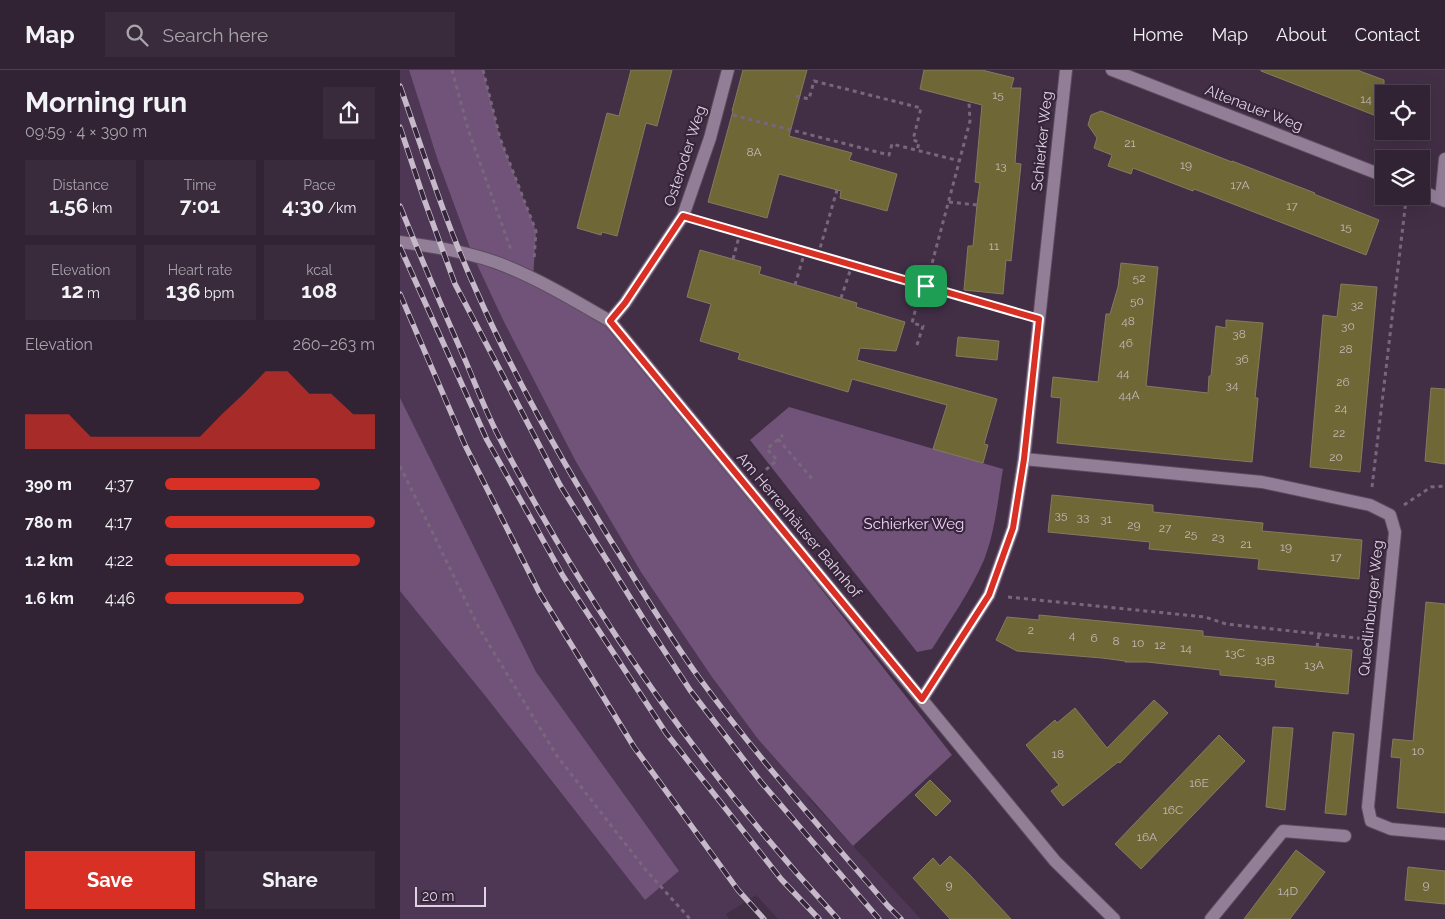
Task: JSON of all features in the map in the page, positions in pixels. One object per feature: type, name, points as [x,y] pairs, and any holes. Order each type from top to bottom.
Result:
[{"type":"street","name":"Osteroder Weg","points":[[610,321],[625,303],[683,216],[710,138],[728,70]]},
{"type":"street","name":"Schierker Weg","points":[[922,699],[989,595],[1013,528],[1024,459],[1066,70]]},
{"type":"street","name":"Altenauer Weg","points":[[1112,70],[1375,172]]},
{"type":"street","points":[[1430,195],[1443,200],[1445,159]]},
{"type":"street","name":"Am Herrenhäuser Bahnhof","points":[[400,242],[473,256],[507,266],[610,321],[1055,861],[1114,919]]},
{"type":"street","points":[[1024,459],[1262,482],[1370,505],[1390,515]]},
{"type":"street","name":"Quedlinburger Weg","points":[[1390,515],[1395,532],[1368,807],[1371,821],[1391,829],[1445,834]]},
{"type":"street","points":[[1211,919],[1283,831],[1345,836]]},
{"type":"path","points":[[452,70],[468,129],[511,248],[507,266]]},
{"type":"path","points":[[482,70],[500,138],[536,232],[533,279]]},
{"type":"path","points":[[796,96],[809,99],[814,81],[921,108],[912,140],[919,142],[917,151]]},
{"type":"path","points":[[917,345],[923,326],[912,322],[960,161],[970,121],[969,102]]},
{"type":"path","points":[[717,111],[889,155],[892,144],[960,161]]},
{"type":"path","points":[[818,255],[837,190]]},
{"type":"path","points":[[949,202],[978,205]]},
{"type":"path","points":[[1370,505],[1406,205]]},
{"type":"path","points":[[683,216],[1039,319]]},
{"type":"path","points":[[733,259],[740,233]]},
{"type":"path","points":[[795,285],[805,251]]},
{"type":"path","points":[[841,298],[852,265]]},
{"type":"path","points":[[746,487],[777,460],[767,449],[783,435]]},
{"type":"path","points":[[778,439],[814,480]]},
{"type":"path","points":[[400,466],[479,628],[557,756],[645,869],[690,919]]},
{"type":"path","points":[[1390,515],[1431,487],[1445,486]]},
{"type":"path","points":[[989,595],[1205,617],[1226,624],[1384,641]]},
{"type":"path","points":[[1317,647],[1319,634]]},
{"type":"shaded area","points":[[400,70],[409,70],[438,161],[473,256],[503,320],[575,460],[812,802],[921,919],[778,919],[756,895],[726,914],[729,919],[400,919]]},
{"type":"green space","points":[[409,70],[483,70],[500,138],[536,231],[533,279],[610,321],[952,755],[853,846],[758,739],[712,677],[641,572],[575,460],[503,320],[473,256],[438,161]]},
{"type":"green space","points":[[400,398],[536,672],[679,871],[645,900],[487,698],[400,591]]},
{"type":"green space","name":"Schierker Weg","points":[[789,407],[1003,469],[994,527],[984,560],[966,595],[932,649],[917,652],[750,440]]},
{"type":"building","points":[[631,70],[672,70],[657,126],[646,123],[617,236],[602,232],[601,235],[577,228],[607,113],[619,116]]},
{"type":"building","points":[[743,70],[807,70],[789,136],[852,153],[849,160],[897,174],[887,211],[840,198],[841,191],[779,174],[767,218],[708,202]]},
{"type":"building","points":[[924,70],[982,70],[1014,78],[1011,88],[1021,88],[1015,163],[1021,164],[1011,261],[1006,260],[1003,294],[964,290],[968,246],[973,246],[980,183],[975,182],[982,105],[920,89]]},
{"type":"building","points":[[1357,70],[1384,80],[1384,85],[1375,85],[1375,115],[1261,71]]},
{"type":"building","points":[[1101,111],[1315,193],[1379,220],[1366,255],[1194,189],[1193,191],[1133,168],[1131,174],[1108,166],[1112,155],[1094,148],[1097,138],[1088,125],[1091,115]]},
{"type":"building","points":[[700,250],[761,267],[759,274],[857,303],[856,307],[905,322],[896,351],[860,348],[857,360],[997,399],[984,444],[988,445],[983,463],[933,449],[947,405],[852,379],[848,392],[738,359],[740,353],[700,341],[711,304],[687,297]]},
{"type":"building","points":[[1121,263],[1158,267],[1146,386],[1208,393],[1216,326],[1226,328],[1226,320],[1263,323],[1255,398],[1258,398],[1252,462],[1057,443],[1061,398],[1051,397],[1053,377],[1098,382],[1106,314],[1110,314],[1118,287]]},
{"type":"building","points":[[1341,284],[1377,287],[1360,472],[1310,467],[1323,315],[1337,317]]},
{"type":"building","points":[[958,337],[999,341],[997,360],[956,356]]},
{"type":"building","points":[[1431,388],[1445,389],[1445,464],[1425,461]]},
{"type":"building","points":[[1052,495],[1153,505],[1153,512],[1263,523],[1262,531],[1362,540],[1359,579],[1258,569],[1259,559],[1149,549],[1150,542],[1048,532]]},
{"type":"building","points":[[1426,602],[1445,604],[1445,813],[1397,808],[1401,758],[1391,757],[1393,739],[1413,741]]},
{"type":"building","points":[[1039,615],[1203,631],[1203,636],[1352,650],[1348,694],[1275,687],[1276,680],[1220,675],[1220,670],[1017,651],[996,640],[1007,617],[1039,620]]},
{"type":"building","points":[[1154,700],[1168,713],[1120,763],[1118,762],[1063,806],[1051,791],[1059,785],[1026,745],[1055,720],[1057,723],[1075,708],[1107,748]]},
{"type":"building","points":[[1273,727],[1293,728],[1285,810],[1266,807]]},
{"type":"building","points":[[1333,732],[1354,734],[1346,815],[1325,813]]},
{"type":"building","points":[[1219,735],[1245,761],[1141,869],[1115,844]]},
{"type":"building","points":[[930,780],[951,801],[936,816],[915,795]]},
{"type":"building","points":[[1296,850],[1325,872],[1290,919],[1244,919]]},
{"type":"building","points":[[950,856],[1011,919],[950,919],[913,878],[933,858],[940,866]]},
{"type":"building","points":[[1408,867],[1445,871],[1445,904],[1405,900]]},
{"type":"railway","points":[[400,86],[465,265],[506,354],[556,448],[592,510],[643,593],[700,679],[792,794],[901,919]]},
{"type":"railway","points":[[400,127],[455,284],[560,485],[690,690],[761,782],[879,919]]},
{"type":"railway","points":[[400,206],[481,399],[533,500],[571,564],[610,627],[696,748],[741,807],[838,919]]},
{"type":"railway","points":[[400,247],[487,440],[563,576],[666,733],[781,879],[819,919]]},
{"type":"railway","points":[[400,294],[465,445],[539,592],[634,747],[738,890],[764,919]]},
{"type":"route","points":[[683,216],[926,286],[1039,319],[1024,459],[1013,528],[989,595],[922,699],[610,321],[625,303],[683,216]]}]
